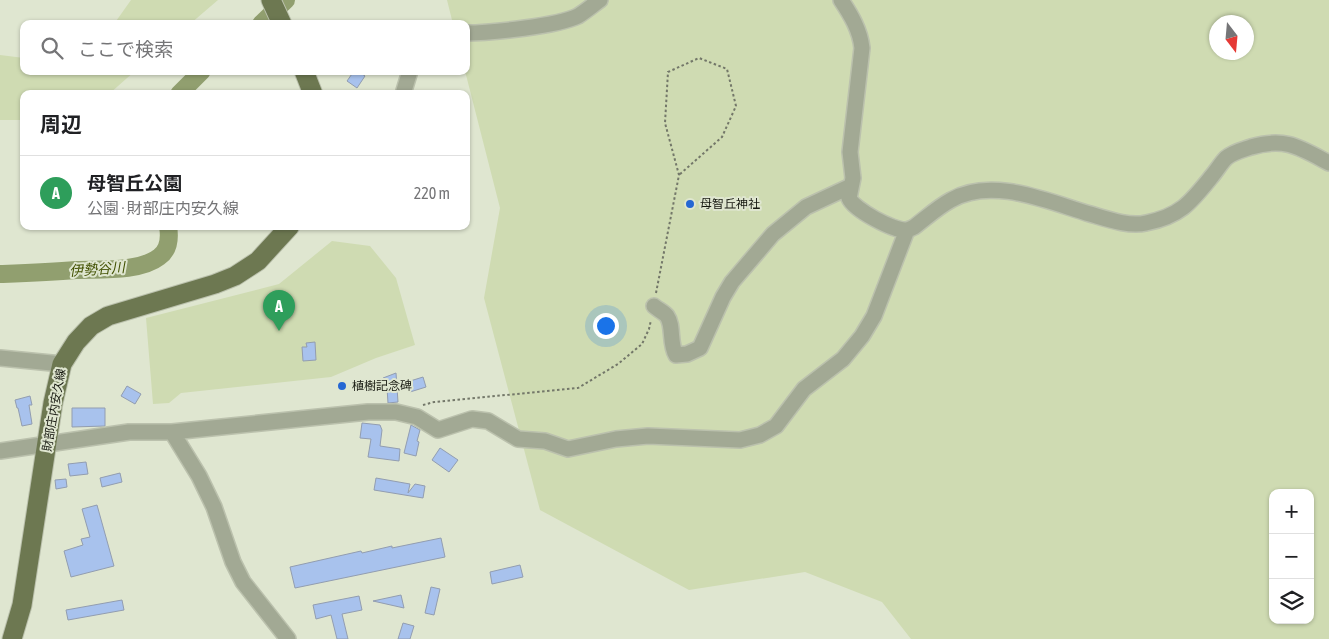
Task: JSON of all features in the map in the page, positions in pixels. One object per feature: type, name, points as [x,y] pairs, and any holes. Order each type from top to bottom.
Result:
[{"type":"main road","points":[[271,0],[280,20]]},
{"type":"main road","points":[[306,75],[311,90]]},
{"type":"main road","name":"財部庄内安久線","points":[[12,639],[22,605],[53,402],[62,364],[76,342],[91,326],[108,316],[216,284],[235,276],[258,261],[286,230]]},
{"type":"street","points":[[470,33],[559,22],[577,16],[600,0]]},
{"type":"street","points":[[841,0],[854,20],[861,39],[862,48],[850,152],[853,178],[849,198],[854,207],[869,216],[900,229],[907,230],[914,227],[951,200],[984,189],[1005,191],[1036,198],[1126,223],[1144,224],[1174,216],[1184,208],[1226,158],[1238,151],[1278,142],[1301,148],[1329,163]]},
{"type":"street","points":[[404,90],[409,75]]},
{"type":"street","points":[[654,306],[667,315],[672,347],[676,355],[688,354],[700,348],[732,282],[773,234],[806,207],[851,186]]},
{"type":"street","points":[[0,451],[128,432],[172,432],[368,412],[396,412],[417,417],[438,430],[472,419],[488,421],[518,439],[545,442],[568,449],[616,439],[648,436],[740,440],[760,435],[776,426],[804,389],[843,359],[862,336],[874,316],[907,230]]},
{"type":"street","points":[[0,358],[62,364]]},
{"type":"street","points":[[172,432],[199,476],[214,507],[233,562],[243,582],[288,639]]},
{"type":"path","points":[[396,412],[434,402],[578,388],[618,364],[642,344],[654,306],[679,175],[665,123],[668,72],[699,58],[727,69],[736,106],[722,138],[679,175]]},
{"type":"green space","points":[[131,0],[218,0],[195,20],[117,20]]},
{"type":"green space","points":[[447,0],[1329,0],[1329,639],[911,639],[882,602],[805,572],[689,590],[540,510],[484,298],[500,208],[466,75],[470,75],[470,20],[452,20]]},
{"type":"green space","points":[[0,55],[20,58],[20,75],[130,75],[114,90],[20,90],[20,120],[0,120]]},
{"type":"green space","points":[[332,241],[370,246],[396,278],[415,345],[376,358],[331,377],[181,393],[169,403],[153,404],[146,318],[279,284]]},
{"type":"building","points":[[351,75],[365,76],[357,88],[347,81]]},
{"type":"building","points":[[315,342],[316,360],[303,361],[302,347],[307,347],[306,343]]},
{"type":"building","points":[[396,373],[398,402],[388,403],[387,388],[383,378]]},
{"type":"building","points":[[423,377],[426,387],[410,392],[407,382]]},
{"type":"building","points":[[127,386],[141,394],[135,404],[121,396]]},
{"type":"building","points":[[30,396],[32,405],[29,405],[32,424],[22,426],[15,400]]},
{"type":"building","points":[[72,408],[105,408],[105,426],[72,427]]},
{"type":"building","points":[[362,423],[380,425],[382,430],[380,446],[400,449],[399,461],[368,457],[371,439],[360,438]]},
{"type":"building","points":[[411,425],[420,430],[416,456],[404,453]]},
{"type":"building","points":[[440,448],[458,460],[449,472],[432,460]]},
{"type":"building","points":[[86,462],[88,474],[70,476],[68,464]]},
{"type":"building","points":[[120,473],[122,482],[102,487],[100,478]]},
{"type":"building","points":[[376,478],[410,484],[408,493],[415,484],[425,486],[423,498],[374,490]]},
{"type":"building","points":[[66,479],[67,487],[56,489],[55,480]]},
{"type":"building","points":[[97,505],[114,566],[71,577],[64,551],[83,545],[81,539],[90,537],[82,509]]},
{"type":"building","points":[[441,538],[445,557],[295,588],[290,567],[361,551],[362,553]]},
{"type":"building","points":[[520,565],[523,577],[492,584],[490,572]]},
{"type":"building","points":[[431,587],[440,589],[434,615],[425,613]]},
{"type":"building","points":[[401,595],[404,608],[373,601]]},
{"type":"building","points":[[359,596],[362,610],[342,614],[348,639],[337,639],[331,615],[316,619],[313,605]]},
{"type":"building","points":[[122,600],[124,610],[68,620],[66,610]]},
{"type":"building","points":[[403,623],[414,626],[410,639],[398,639]]},
{"type":"waterway","name":"伊勢谷川","points":[[265,20],[286,0]]},
{"type":"waterway","name":"伊勢谷川","points":[[183,90],[198,75]]},
{"type":"waterway","name":"伊勢谷川","points":[[0,274],[119,269],[141,265],[151,262],[165,251],[169,239],[168,230]]},
{"type":"place","name":"母智丘神社","points":[[690,204]]},
{"type":"place","name":"母智丘公園","points":[[279,331]]},
{"type":"place","name":"植樹記念碑","points":[[342,386]]}]
